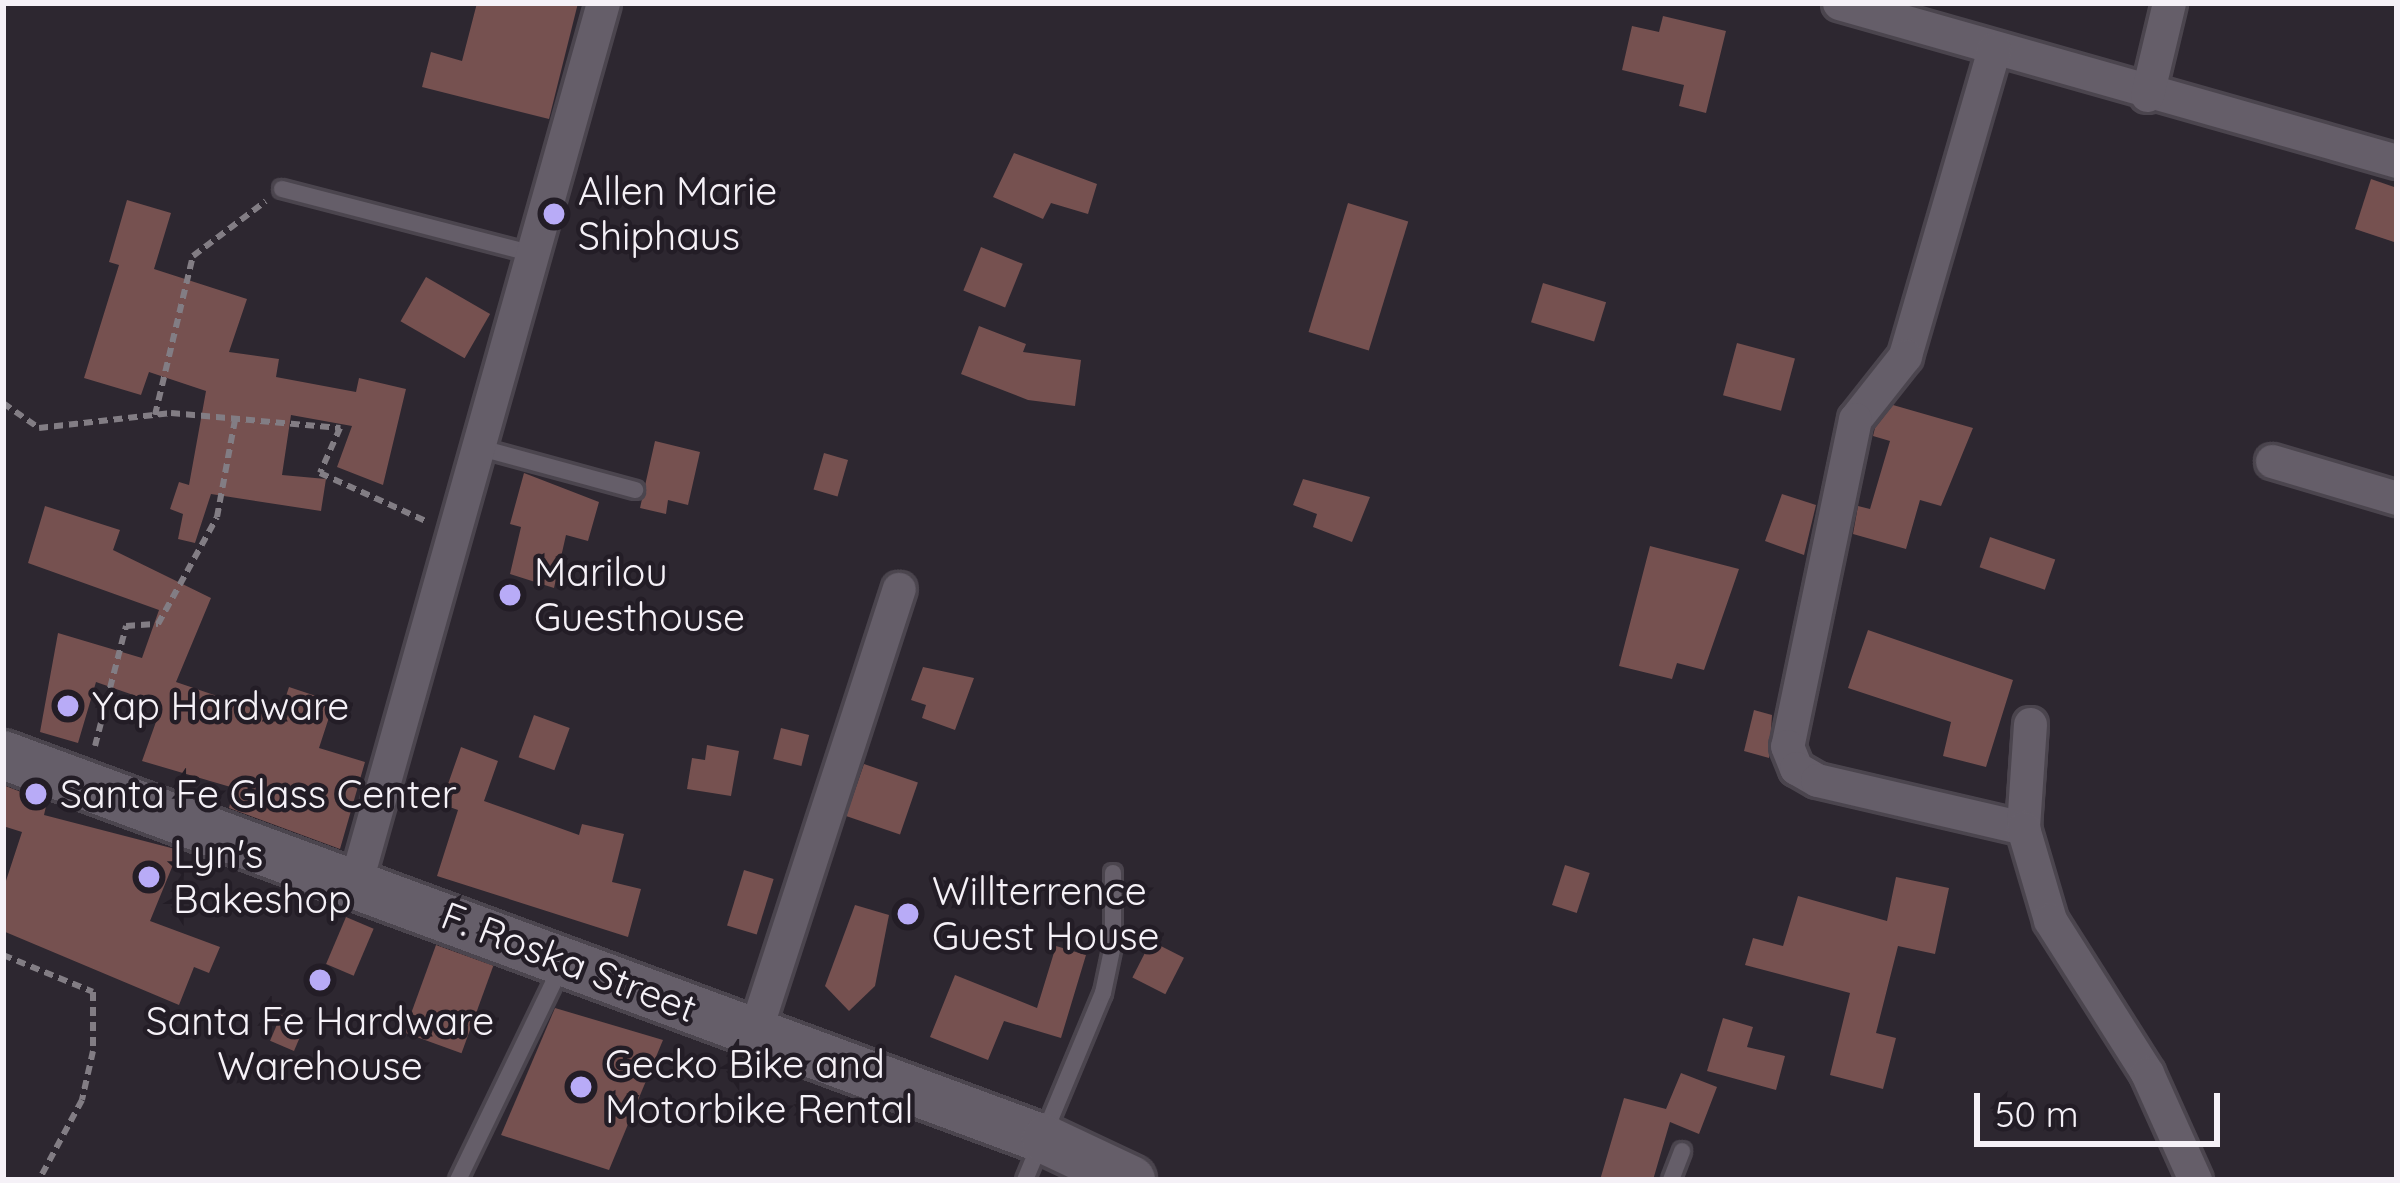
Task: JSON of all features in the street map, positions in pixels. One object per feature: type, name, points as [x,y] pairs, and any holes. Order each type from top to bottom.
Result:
[{"type":"main road","name":"F. Roska Street","points":[[3,755],[754,1031],[1035,1160],[1131,1180]]},
{"type":"street","points":[[356,881],[603,3]]},
{"type":"street","points":[[1840,3],[2147,95],[2397,161]]},
{"type":"street","points":[[2147,95],[2169,3]]},
{"type":"street","points":[[1994,49],[1905,356],[1855,419],[1787,746],[1796,768],[1816,780],[2024,828]]},
{"type":"street","points":[[2272,461],[2397,498]]},
{"type":"street","points":[[754,1031],[898,589]]},
{"type":"street","points":[[2030,724],[2024,828],[2050,920],[2146,1072],[2195,1180]]},
{"type":"lane","points":[[282,189],[533,254]]},
{"type":"lane","points":[[477,447],[635,490]]},
{"type":"lane","points":[[1035,1160],[1103,993],[1113,945],[1113,873]]},
{"type":"lane","points":[[458,1180],[565,960]]},
{"type":"lane","points":[[1671,1180],[1682,1151]]},
{"type":"path","points":[[155,415],[193,256],[282,189]]},
{"type":"path","points":[[3,403],[39,428],[155,415],[340,428],[320,472],[454,534]]},
{"type":"path","points":[[86,785],[126,626],[158,623],[217,517],[235,418]]},
{"type":"path","points":[[3,955],[93,992],[93,1051],[82,1100],[39,1180]]},
{"type":"building","points":[[477,3],[578,3],[549,119],[422,87],[431,52],[462,61]]},
{"type":"building","points":[[1663,16],[1726,31],[1706,113],[1679,106],[1684,85],[1622,70],[1632,26],[1659,32]]},
{"type":"building","points":[[1014,153],[1097,184],[1088,214],[1051,203],[1043,219],[993,197]]},
{"type":"building","points":[[2371,179],[2397,188],[2397,243],[2355,229]]},
{"type":"building","points":[[127,200],[171,213],[154,269],[247,299],[229,352],[279,359],[276,377],[356,392],[359,378],[406,389],[383,485],[337,467],[352,426],[291,415],[282,475],[326,479],[321,511],[211,494],[195,543],[178,539],[183,514],[170,509],[179,482],[189,485],[206,391],[149,372],[141,395],[84,378],[119,265],[109,262]]},
{"type":"building","points":[[1348,203],[1408,221],[1369,351],[1309,332]]},
{"type":"building","points":[[981,247],[1023,264],[1005,307],[963,291]]},
{"type":"building","points":[[426,277],[490,314],[465,358],[400,321]]},
{"type":"building","points":[[1543,283],[1606,302],[1594,342],[1531,322]]},
{"type":"building","points":[[979,326],[1026,344],[1023,352],[1081,360],[1075,406],[1028,400],[961,374]]},
{"type":"building","points":[[1737,343],[1795,359],[1781,411],[1723,395]]},
{"type":"building","points":[[1893,405],[1973,428],[1941,506],[1920,500],[1906,549],[1853,534],[1858,506],[1870,509],[1890,441],[1873,436],[1875,428]]},
{"type":"building","points":[[655,441],[700,452],[688,505],[668,500],[666,514],[640,508]]},
{"type":"building","points":[[824,453],[848,460],[838,496],[814,490]]},
{"type":"building","points":[[524,473],[599,502],[588,541],[566,535],[554,588],[510,574],[521,527],[510,524]]},
{"type":"building","points":[[1303,479],[1370,497],[1352,542],[1313,527],[1317,514],[1293,505]]},
{"type":"building","points":[[1782,494],[1816,505],[1804,555],[1765,541]]},
{"type":"building","points":[[45,506],[120,530],[113,550],[211,598],[176,682],[279,717],[289,687],[334,702],[319,748],[365,762],[340,849],[229,808],[234,788],[142,761],[162,705],[96,682],[78,743],[40,732],[58,633],[142,658],[159,610],[28,563]]},
{"type":"building","points":[[1990,537],[2055,559],[2045,590],[1980,567]]},
{"type":"building","points":[[1650,546],[1739,569],[1704,670],[1677,663],[1672,679],[1619,666]]},
{"type":"building","points":[[1868,630],[2013,680],[1986,767],[1943,756],[1951,722],[1848,688]]},
{"type":"building","points":[[923,667],[974,678],[955,730],[922,718],[926,705],[911,700]]},
{"type":"building","points":[[1754,710],[1772,715],[1769,758],[1744,751]]},
{"type":"building","points":[[534,715],[570,728],[554,770],[519,757]]},
{"type":"building","points":[[781,728],[809,735],[801,766],[773,759]]},
{"type":"building","points":[[707,745],[739,751],[731,796],[687,789],[692,758],[705,760]]},
{"type":"building","points":[[461,747],[498,761],[484,801],[579,835],[582,824],[624,834],[612,882],[641,889],[628,937],[437,876],[458,810],[441,804]]},
{"type":"building","points":[[864,764],[918,783],[900,835],[846,816]]},
{"type":"building","points":[[3,785],[47,802],[44,815],[179,850],[150,921],[220,947],[209,973],[194,967],[179,1005],[3,931],[3,890],[22,832],[3,826]]},
{"type":"building","points":[[1565,865],[1590,873],[1577,913],[1552,905]]},
{"type":"building","points":[[744,870],[774,879],[757,935],[727,925]]},
{"type":"building","points":[[1896,877],[1949,888],[1935,954],[1898,946],[1876,1033],[1896,1038],[1883,1089],[1830,1075],[1850,993],[1745,965],[1753,938],[1783,946],[1798,896],[1887,921]]},
{"type":"building","points":[[855,905],[889,915],[875,986],[849,1011],[825,986]]},
{"type":"building","points":[[346,917],[374,929],[354,976],[326,964]]},
{"type":"building","points":[[1151,941],[1184,958],[1165,994],[1132,978]]},
{"type":"building","points":[[436,945],[493,966],[462,1053],[404,1032]]},
{"type":"building","points":[[1056,946],[1086,955],[1061,1038],[1004,1021],[988,1060],[930,1037],[955,975],[1037,1008]]},
{"type":"building","name":"Gecko Bike and Motorbike Rental","points":[[555,1008],[663,1040],[609,1170],[501,1135]]},
{"type":"building","points":[[281,1015],[305,1025],[294,1051],[270,1041]]},
{"type":"building","points":[[1723,1018],[1753,1027],[1747,1047],[1785,1056],[1776,1090],[1707,1071]]},
{"type":"building","points":[[1681,1073],[1717,1087],[1699,1134],[1670,1122],[1653,1180],[1600,1180],[1624,1098],[1666,1109]]},
{"type":"place","name":"Allen Marie Shiphaus","points":[[554,214]]},
{"type":"place","name":"Marilou Guesthouse","points":[[510,595]]},
{"type":"place","name":"Yap Hardware","points":[[68,706]]},
{"type":"place","name":"Santa Fe Glass Center","points":[[36,794]]},
{"type":"place","name":"Lyn's Bakeshop","points":[[149,877]]},
{"type":"place","name":"Willterrence Guest House","points":[[908,914]]},
{"type":"place","name":"Santa Fe Hardware Warehouse","points":[[320,980]]},
{"type":"place","name":"Gecko Bike and Motorbike Rental","points":[[581,1087]]}]
